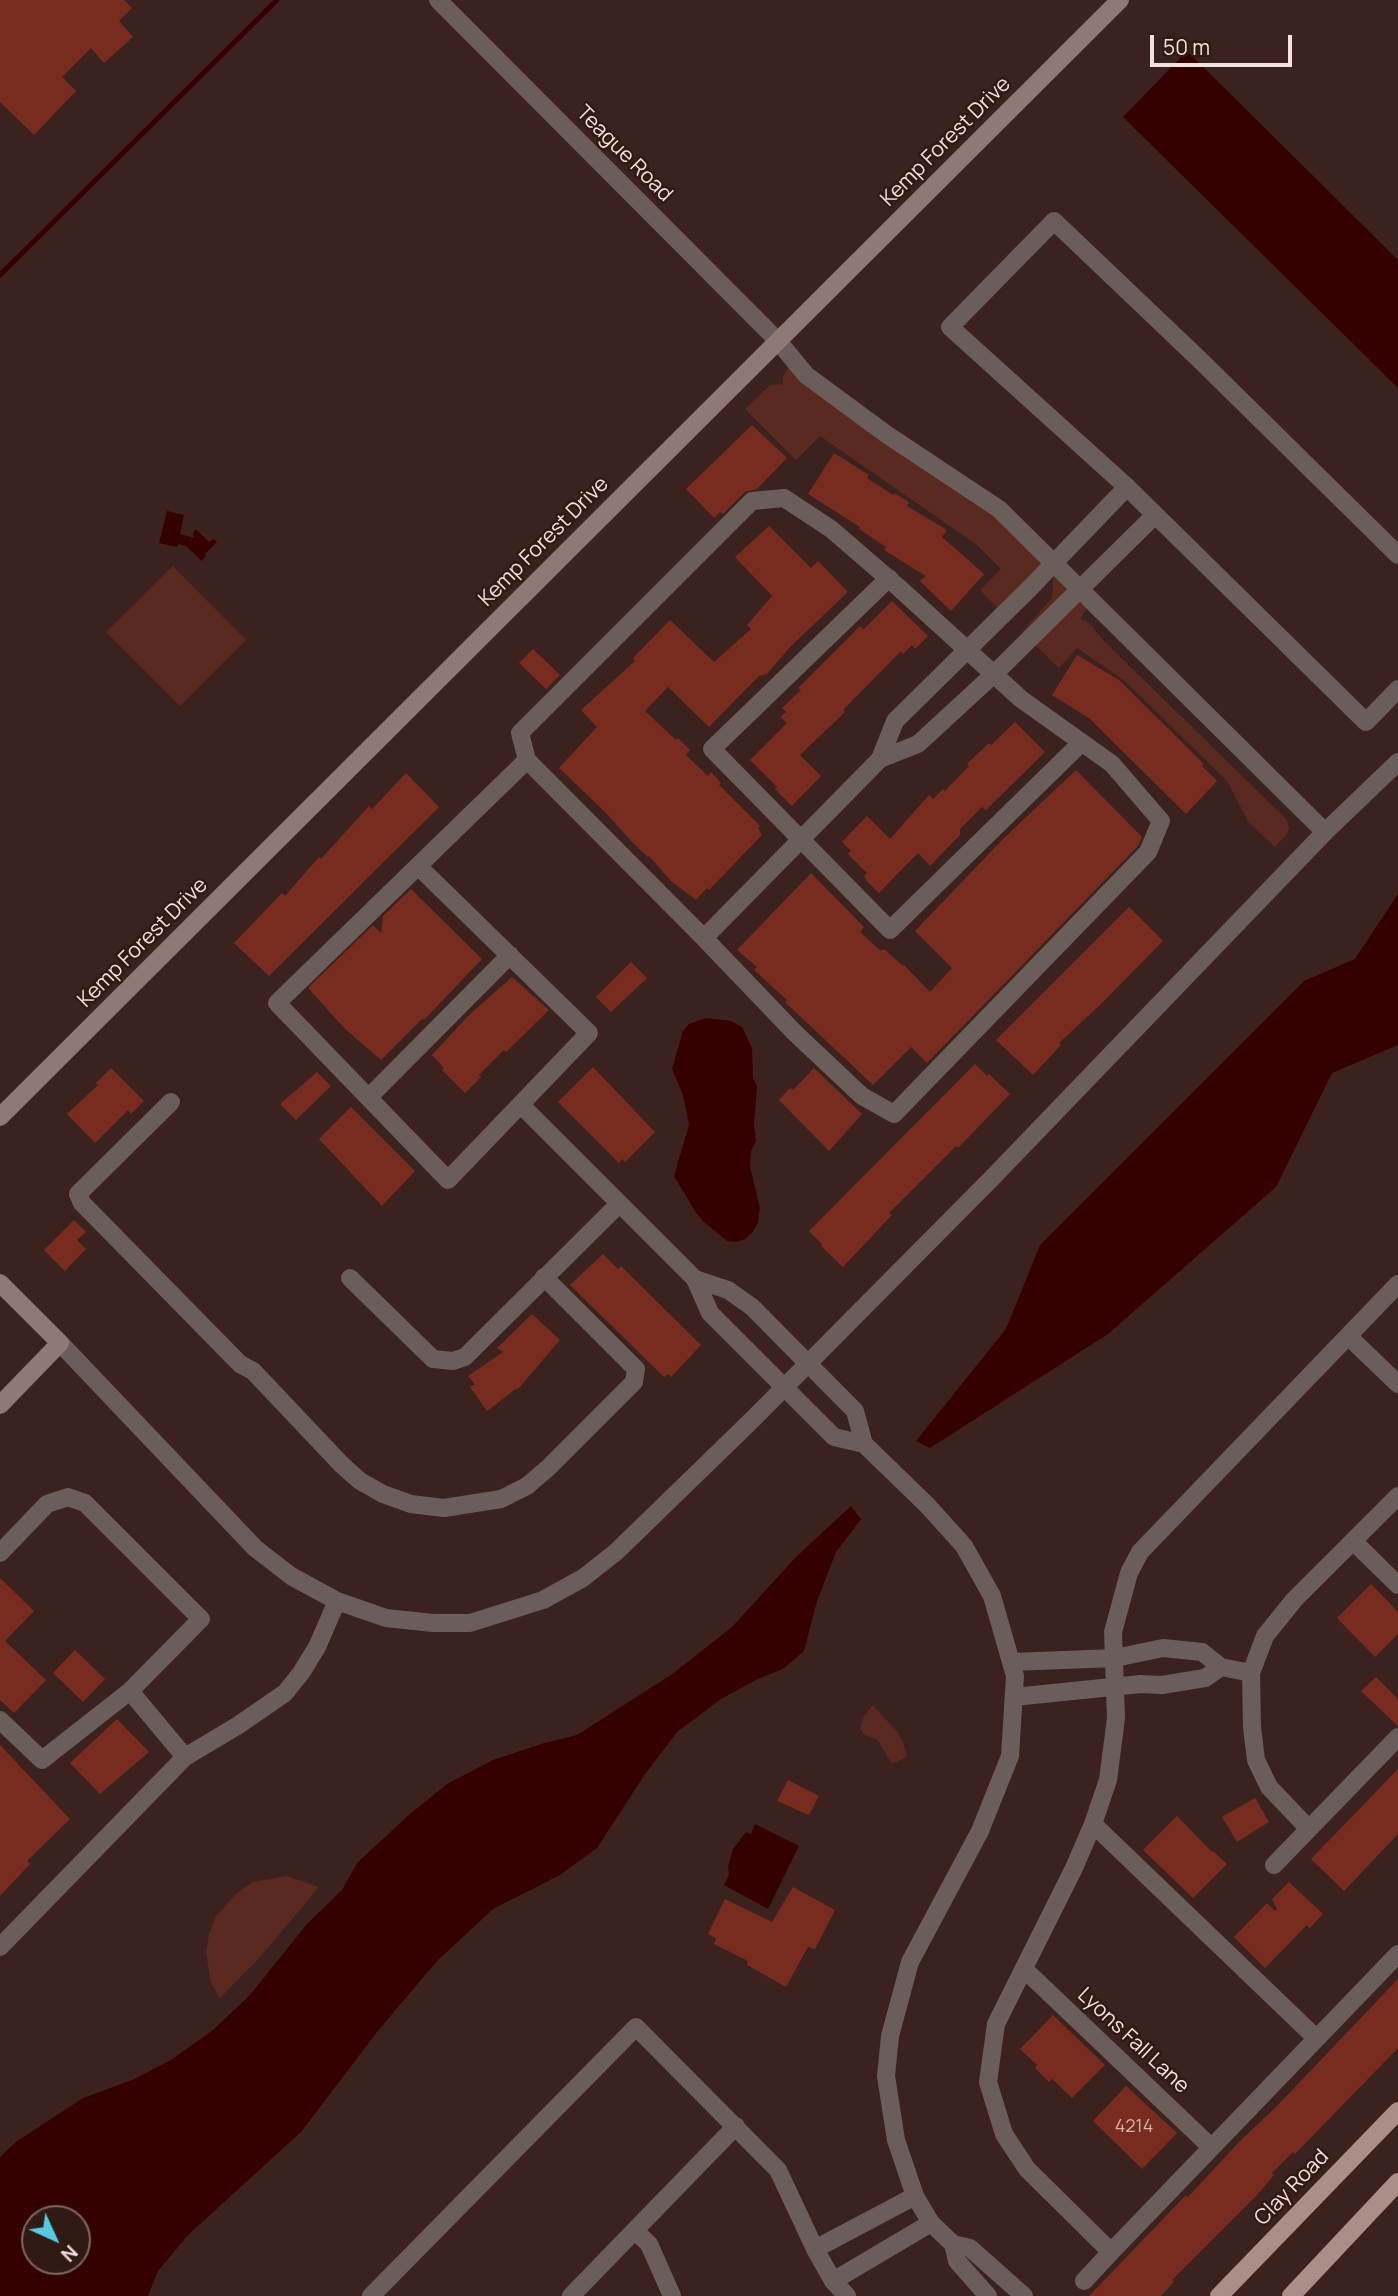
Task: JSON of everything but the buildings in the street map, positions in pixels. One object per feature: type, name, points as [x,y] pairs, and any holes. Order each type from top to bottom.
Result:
[{"type":"main road","name":"Clay Road","points":[[1219,2296],[1398,2111]]},
{"type":"main road","points":[[1291,2296],[1398,2182]]},
{"type":"street","name":"Teague Road","points":[[438,0],[778,341],[806,374],[886,434],[999,509],[1325,832]]},
{"type":"street","name":"Kemp Forest Drive","points":[[0,1117],[1120,0]]},
{"type":"street","points":[[1398,555],[1054,221],[950,327],[1128,487],[1366,722],[1398,689]]},
{"type":"street","points":[[704,938],[880,759],[895,721],[968,651],[1128,487]]},
{"type":"street","points":[[784,498],[831,529],[889,578],[1021,699],[1112,764],[1160,821],[1149,852],[894,1114],[862,1096],[795,1033],[527,760],[520,733],[752,501],[784,498]]},
{"type":"street","points":[[880,759],[918,744],[993,675],[1155,515]]},
{"type":"street","points":[[889,578],[712,750],[890,930],[1081,743]]},
{"type":"street","points":[[418,866],[589,1034],[448,1180],[277,1003],[527,760]]},
{"type":"street","points":[[0,1283],[255,1548],[291,1576],[337,1601],[386,1618],[433,1623],[470,1623],[543,1600],[583,1578],[616,1552],[993,1177],[1325,832],[1398,762]]},
{"type":"street","points":[[369,1097],[510,955]]},
{"type":"street","points":[[170,1102],[78,1194],[82,1203],[240,1364],[253,1371],[342,1465],[360,1481],[383,1494],[411,1504],[444,1508],[500,1499],[527,1486],[548,1468],[635,1382],[636,1369],[544,1277]]},
{"type":"street","points":[[521,1105],[695,1279],[710,1313],[834,1437],[864,1444],[927,1504],[964,1546],[992,1596],[1015,1676],[1010,1756],[980,1831],[911,1962],[890,2036],[886,2076],[896,2140],[915,2196],[931,2222],[953,2244],[970,2248],[1024,2296]]},
{"type":"street","points":[[350,1278],[433,1359],[453,1361],[465,1357],[619,1204]]},
{"type":"street","points":[[695,1279],[728,1290],[747,1304],[808,1363],[855,1411],[864,1444]]},
{"type":"street","points":[[1111,2252],[1027,2169],[1004,2134],[988,2082],[996,2025],[1093,1824],[1108,1780],[1116,1718],[1113,1632],[1129,1573],[1140,1552],[1398,1284]]},
{"type":"street","points":[[1348,1336],[1398,1384]]},
{"type":"street","points":[[0,1405],[60,1343]]},
{"type":"street","points":[[1309,1829],[1269,1787],[1256,1760],[1251,1673],[1265,1636],[1294,1600],[1398,1496]]},
{"type":"street","points":[[0,1553],[47,1504],[68,1497],[85,1503],[201,1619],[130,1691],[42,1760],[0,1720]]},
{"type":"street","points":[[1354,1542],[1398,1585]]},
{"type":"street","points":[[4,1935],[185,1756],[237,1726],[285,1693],[301,1674],[317,1647],[337,1601]]},
{"type":"street","points":[[1011,1662],[1115,1658],[1163,1648],[1202,1652],[1221,1667],[1251,1673]]},
{"type":"street","points":[[1064,1659],[1067,1692]]},
{"type":"street","points":[[1014,1697],[1162,1685],[1205,1678],[1221,1667]]},
{"type":"street","points":[[130,1691],[185,1756]]},
{"type":"street","points":[[1274,1866],[1398,1737]]},
{"type":"street","points":[[1093,1824],[1316,2038]]},
{"type":"street","points":[[1084,2281],[1398,1954]]},
{"type":"street","name":"Lyons Fall Lane","points":[[1024,1969],[1211,2147]]},
{"type":"street","points":[[371,2296],[636,2027],[778,2170],[815,2249],[833,2281],[847,2296]]},
{"type":"street","points":[[571,2296],[736,2126]]},
{"type":"street","points":[[815,2249],[915,2196]]},
{"type":"street","points":[[833,2281],[931,2222]]},
{"type":"street","points":[[635,2231],[649,2244],[672,2296]]},
{"type":"street","points":[[953,2244],[957,2261],[988,2296]]},
{"type":"shaded area","points":[[1187,51],[1398,260],[1398,388],[1123,117]]},
{"type":"shaded area","points":[[793,359],[999,509],[1092,600],[1080,619],[1088,622],[1104,641],[1287,820],[1287,834],[1275,847],[1249,823],[1227,781],[1125,681],[1077,648],[1059,668],[1022,632],[1052,598],[1054,564],[1004,615],[980,590],[1001,569],[977,545],[820,436],[796,460],[745,409],[770,385],[783,384],[783,377]]},
{"type":"shaded area","points":[[167,511],[184,515],[180,534],[194,538],[196,529],[209,542],[213,539],[217,542],[202,561],[186,546],[159,543]]},
{"type":"shaded area","points":[[173,566],[246,640],[180,706],[106,632]]},
{"type":"shaded area","points":[[1398,894],[1398,1045],[1332,1073],[1276,1187],[1108,1334],[930,1448],[916,1441],[1006,1329],[1040,1245],[1304,981],[1355,959]]},
{"type":"shaded area","points":[[706,1018],[731,1021],[742,1027],[752,1048],[753,1078],[757,1086],[754,1124],[756,1142],[751,1151],[750,1167],[760,1208],[758,1223],[752,1233],[736,1242],[727,1241],[704,1222],[674,1176],[689,1125],[683,1095],[672,1069],[683,1031],[689,1024]]},
{"type":"shaded area","points":[[851,1506],[861,1519],[836,1552],[817,1601],[804,1651],[783,1669],[721,1699],[677,1732],[643,1777],[597,1848],[560,1875],[493,1909],[436,1962],[377,2032],[301,2132],[188,2235],[158,2271],[148,2296],[0,2296],[0,2157],[16,2142],[83,2098],[132,2080],[171,2060],[213,2030],[250,1995],[307,1924],[342,1890],[357,1863],[447,1784],[493,1760],[577,1735],[671,1675],[732,1627],[796,1557]]},
{"type":"shaded area","points":[[873,1705],[899,1734],[904,1745],[907,1756],[897,1762],[891,1763],[878,1740],[865,1735],[860,1729],[864,1716]]},
{"type":"shaded area","points":[[755,1824],[799,1846],[768,1909],[724,1885],[729,1875],[728,1866],[733,1849],[746,1832],[751,1834]]},
{"type":"shaded area","points":[[286,1876],[319,1887],[261,1956],[220,1998],[211,1983],[206,1953],[216,1916],[237,1893],[253,1882]]},
{"type":"waterway","points":[[0,275],[277,0]]}]
